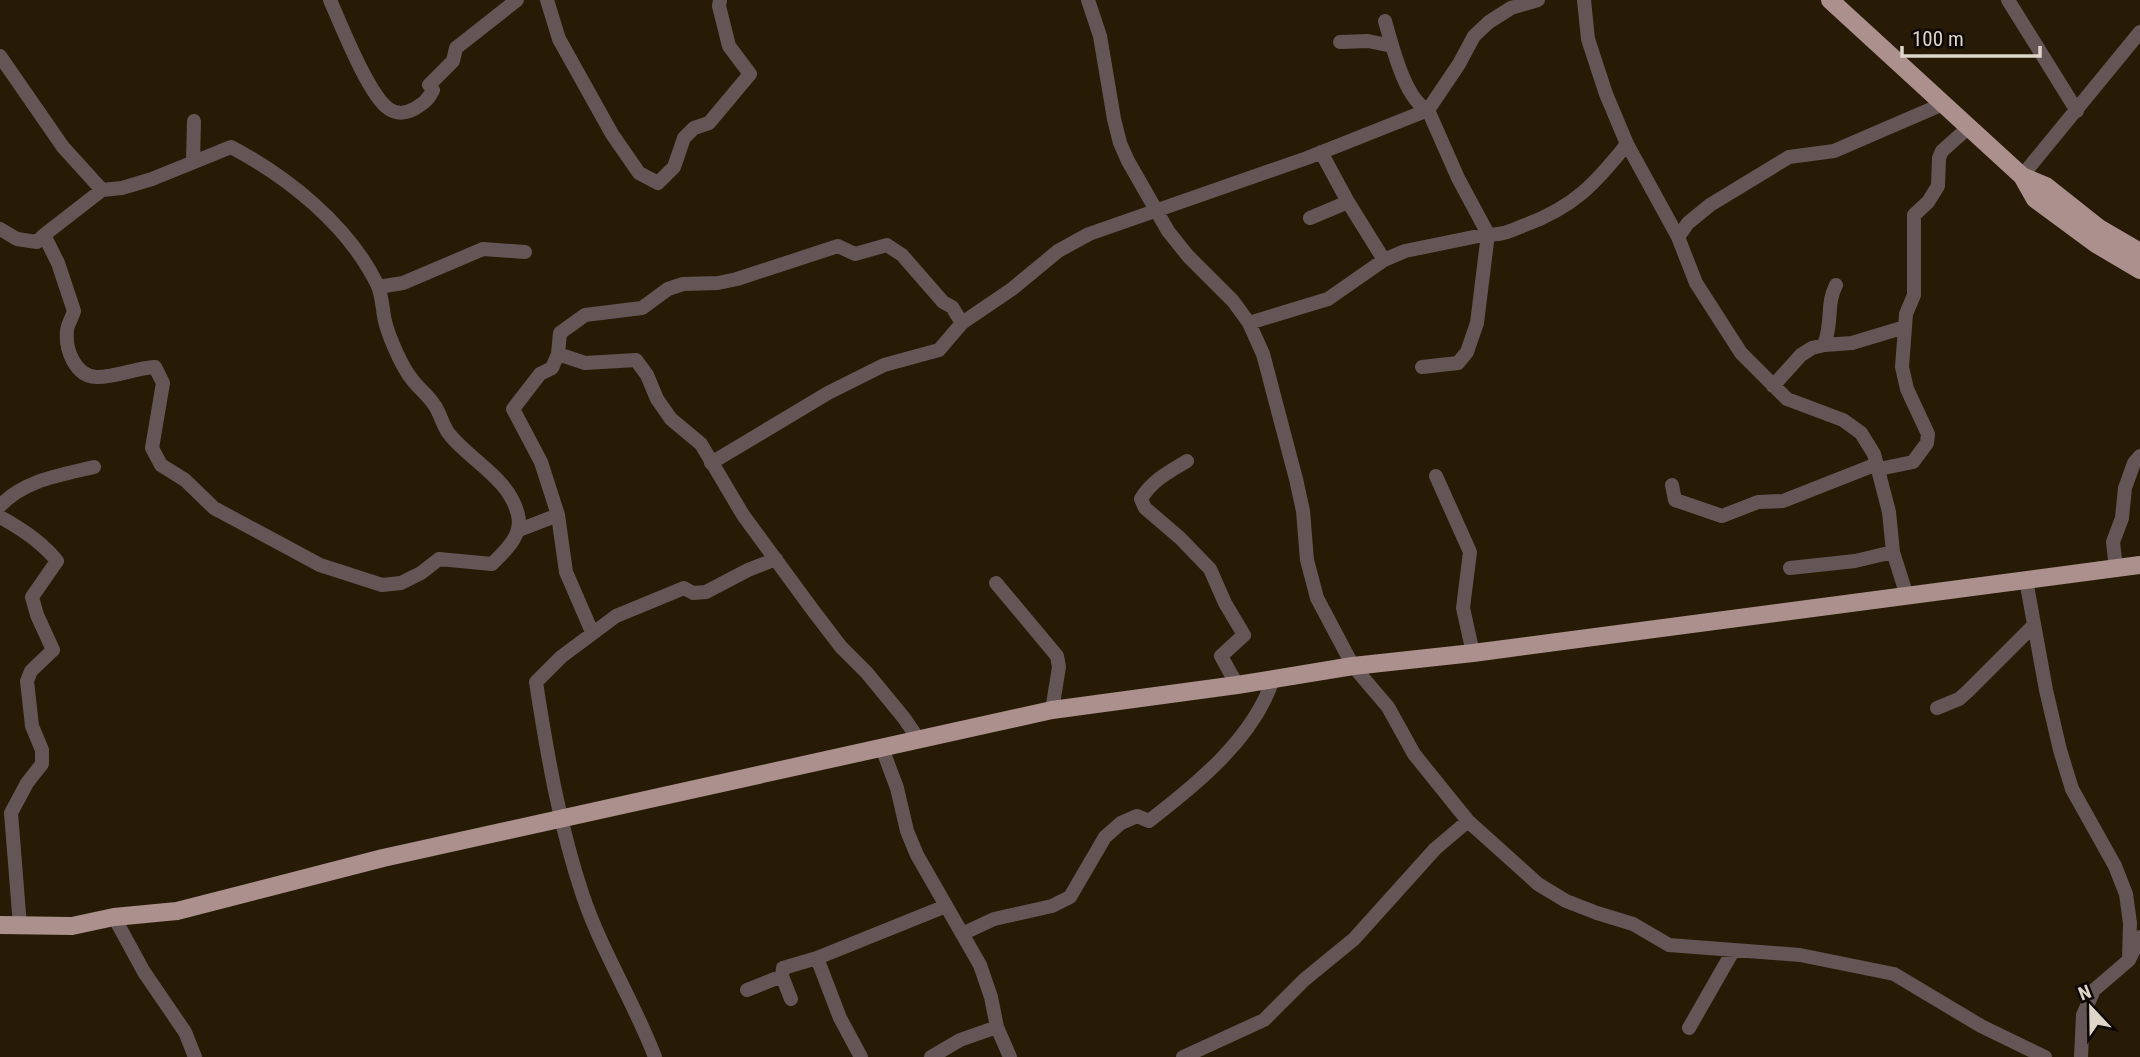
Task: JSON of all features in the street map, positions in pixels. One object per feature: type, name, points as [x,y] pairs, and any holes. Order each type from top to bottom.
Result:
[{"type":"main road","points":[[1830,0],[2022,176],[2035,199],[2096,244],[2140,270]]},
{"type":"main road","points":[[2022,176],[2046,186],[2099,228],[2140,252]]},
{"type":"main road","points":[[0,925],[72,926],[114,917],[177,911],[383,858],[1052,710],[1353,666],[1473,653],[2140,565]]},
{"type":"street","points":[[330,0],[372,91],[389,109],[401,114],[428,100],[433,90],[429,85],[453,61],[456,48],[517,0]]},
{"type":"street","points":[[547,0],[559,39],[612,134],[639,173],[658,183],[674,167],[684,138],[694,128],[709,123],[750,74],[729,46],[719,6],[720,0]]},
{"type":"street","points":[[1088,0],[1100,36],[1120,143],[1175,239],[1233,300],[1249,323],[1263,354],[1296,479],[1303,511],[1307,559],[1317,598],[1353,666],[1388,707],[1415,754],[1468,821],[1538,884],[1566,901],[1597,914],[1633,924],[1670,945],[1800,955],[1894,974],[1981,1026],[2045,1057]]},
{"type":"street","points":[[711,463],[828,393],[884,365],[939,350],[962,323],[1012,289],[1058,251],[1089,234],[1321,152],[1428,110],[1474,36],[1489,22],[1511,8],[1538,0]]},
{"type":"street","points":[[1584,0],[1588,39],[1606,94],[1627,144],[1678,237],[1696,283],[1741,353],[1773,386],[1787,399],[1843,420],[1861,433],[1874,454],[1889,513],[1893,552],[1907,596]]},
{"type":"street","points":[[2008,0],[2077,111]]},
{"type":"street","points":[[1385,21],[1407,84],[1420,107],[1428,110],[1458,178],[1488,234],[1478,323],[1467,352],[1458,363],[1422,367]]},
{"type":"street","points":[[2022,176],[2140,32]]},
{"type":"street","points":[[1340,42],[1368,41],[1392,46]]},
{"type":"street","points":[[0,56],[63,147],[102,190]]},
{"type":"street","points":[[1678,237],[1688,223],[1710,205],[1790,157],[1835,151],[1943,104]]},
{"type":"street","points":[[194,121],[194,162]]},
{"type":"street","points":[[1672,485],[1675,500],[1723,516],[1758,502],[1783,501],[1878,466],[1913,462],[1927,443],[1927,434],[1907,388],[1902,367],[1906,313],[1914,295],[1914,215],[1928,202],[1938,186],[1939,158],[1942,151],[1969,127]]},
{"type":"street","points":[[1249,323],[1328,299],[1384,260],[1405,251],[1488,234],[1498,235],[1552,215],[1583,194],[1627,144]]},
{"type":"street","points":[[0,229],[10,236],[37,242],[44,235],[102,190],[122,188],[152,179],[231,147],[261,163],[332,222],[354,249],[378,286],[386,327],[409,377],[435,405],[449,433],[513,500],[519,516],[519,530],[514,539],[492,564],[439,559],[421,573],[401,583],[382,585],[320,565],[214,508],[185,480],[161,465],[152,448],[163,383],[155,367],[96,377],[84,374],[74,365],[66,329],[74,311],[58,263],[44,235]]},
{"type":"street","points":[[1321,152],[1384,260]]},
{"type":"street","points":[[1310,218],[1348,202]]},
{"type":"street","points":[[593,632],[566,572],[558,515],[541,462],[513,409],[540,374],[552,368],[558,354],[560,333],[585,315],[642,309],[668,289],[683,284],[718,283],[737,279],[838,246],[855,254],[887,245],[901,254],[943,302],[952,307],[962,323]]},
{"type":"street","points":[[378,286],[403,283],[483,249],[525,252]]},
{"type":"street","points":[[1824,345],[1831,320],[1830,296],[1836,285]]},
{"type":"street","points":[[1773,386],[1801,355],[1812,348],[1852,343],[1905,327]]},
{"type":"street","points":[[558,354],[586,363],[636,360],[671,419],[701,444],[743,515],[841,647],[890,701],[919,740]]},
{"type":"street","points":[[2116,568],[2113,542],[2122,518],[2125,488],[2134,463],[2140,456]]},
{"type":"street","points":[[1187,461],[1146,489],[1141,499],[1145,508],[1210,569],[1225,603],[1244,635],[1221,656],[1237,685]]},
{"type":"street","points":[[0,506],[18,490],[34,483],[94,467]]},
{"type":"street","points":[[1436,476],[1469,552],[1463,608],[1473,653]]},
{"type":"street","points":[[519,530],[558,515]]},
{"type":"street","points":[[0,517],[20,528],[47,549],[57,561],[32,597],[53,650],[31,671],[27,681],[32,726],[42,750],[42,764],[5,812],[20,926]]},
{"type":"street","points":[[1790,568],[1855,561],[1893,552]]},
{"type":"street","points":[[655,1057],[639,1014],[583,897],[562,819],[536,682],[561,657],[616,616],[684,588],[693,593],[706,592],[776,559]]},
{"type":"street","points":[[2026,580],[2060,751],[2072,789],[2115,866],[2126,894],[2130,923],[2129,960]]},
{"type":"street","points":[[996,583],[1056,656],[1059,667],[1052,710]]},
{"type":"street","points":[[1937,708],[1958,699],[1968,691],[2034,625]]},
{"type":"street","points":[[962,934],[994,919],[1052,906],[1070,897],[1105,836],[1121,823],[1138,816],[1149,821],[1182,796],[1238,740],[1266,700],[1273,679]]},
{"type":"street","points":[[882,748],[897,788],[907,831],[916,855],[980,965],[991,997],[997,1027],[1010,1057]]},
{"type":"street","points":[[1183,1057],[1264,1020],[1304,981],[1354,939],[1434,849],[1468,821]]},
{"type":"street","points":[[791,999],[782,976],[783,968],[817,958],[946,906]]},
{"type":"street","points":[[114,917],[144,972],[185,1032],[195,1057]]},
{"type":"street","points":[[2081,1057],[2083,1015],[2094,990],[2129,960],[2140,937]]},
{"type":"street","points":[[1689,1028],[1733,951]]},
{"type":"street","points":[[817,958],[840,1018],[861,1057]]},
{"type":"street","points":[[747,990],[782,976]]},
{"type":"street","points":[[931,1057],[960,1040],[997,1027]]}]
